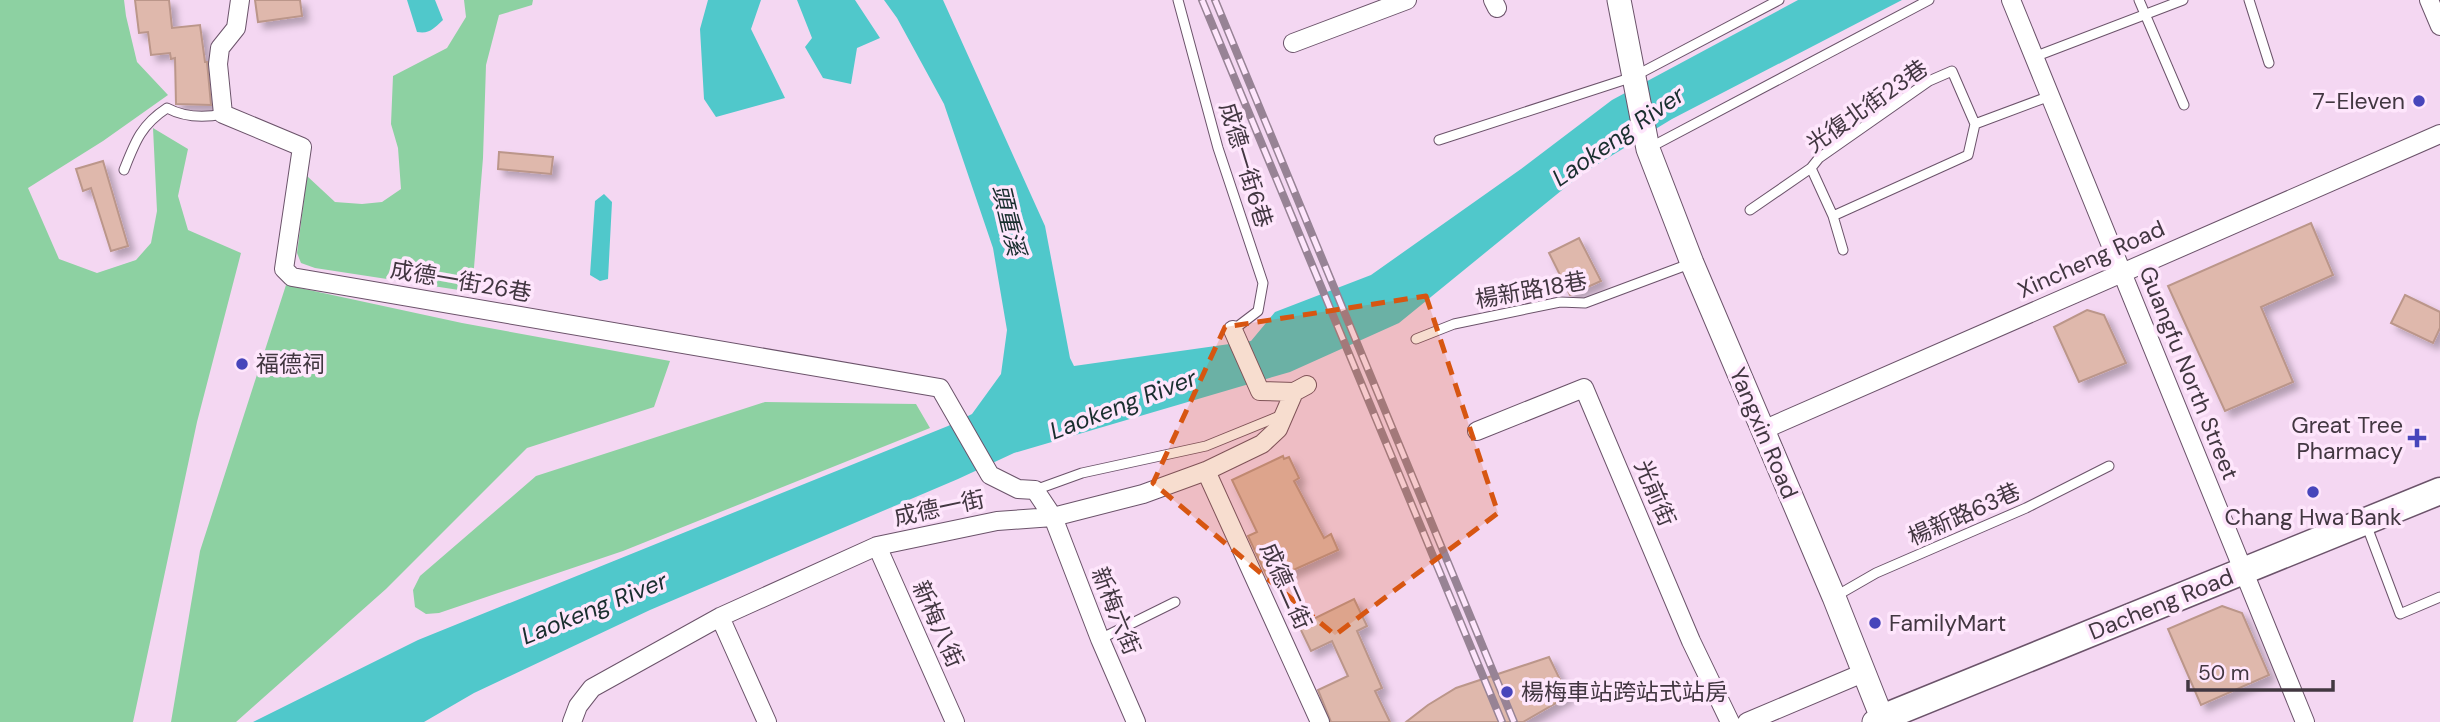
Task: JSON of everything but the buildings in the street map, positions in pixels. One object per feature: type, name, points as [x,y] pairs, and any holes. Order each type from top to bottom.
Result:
[{"type":"main road","name":"Dacheng Road","points":[[1880,721],[2440,491]]},
{"type":"street","points":[[223,114],[219,48],[236,28],[240,0]]},
{"type":"street","points":[[1293,43],[1407,0]]},
{"type":"street","name":"Yangxin Road","points":[[1619,0],[1647,146],[1692,262],[1834,597],[1880,721]]},
{"type":"street","name":"Guangfu North Street","points":[[2011,0],[2305,722]]},
{"type":"street","points":[[2429,0],[2440,26]]},
{"type":"street","name":"成德一街26巷","points":[[223,114],[302,147],[284,269],[292,277],[940,388],[990,475],[1018,489],[1035,490]]},
{"type":"street","name":"Xincheng Road","points":[[1763,430],[2440,134]]},
{"type":"street","name":"成德一街","points":[[575,714],[592,688],[720,617],[877,546],[997,521],[1053,517],[1143,494],[1206,471],[1262,444],[1278,429],[1301,388],[1260,391],[1233,330]]},
{"type":"street","name":"光前街","points":[[1477,431],[1584,388],[1730,722]]},
{"type":"street","name":"成德二街","points":[[1206,471],[1320,722]]},
{"type":"street","points":[[1035,490],[1053,517]]},
{"type":"street","name":"新梅六街","points":[[1053,517],[1100,639],[1136,722]]},
{"type":"street","name":"新梅八街","points":[[877,546],[955,722]]},
{"type":"street","points":[[720,617],[767,722]]},
{"type":"street","points":[[1747,722],[1863,673]]},
{"type":"lane","name":"成德一街6巷","points":[[1178,0],[1218,148],[1263,283],[1258,311],[1233,330]]},
{"type":"lane","points":[[1439,141],[1633,77],[1779,0]]},
{"type":"lane","points":[[1647,146],[1667,141],[1929,0]]},
{"type":"lane","points":[[2139,0],[2184,105]]},
{"type":"lane","points":[[2034,57],[2183,0]]},
{"type":"lane","points":[[2249,0],[2269,63]]},
{"type":"lane","name":"光復北街23巷","points":[[1843,250],[1833,216],[1811,168],[1819,158],[1929,81],[1952,71],[1975,124]]},
{"type":"lane","points":[[1833,216],[1968,155],[1975,124],[2050,96]]},
{"type":"lane","points":[[124,170],[136,139],[152,118],[167,108],[176,113],[197,117],[223,114]]},
{"type":"lane","points":[[1750,210],[1811,168]]},
{"type":"lane","name":"楊新路18巷","points":[[1416,339],[1454,324],[1560,302],[1585,303],[1692,262]]},
{"type":"lane","points":[[1035,490],[1082,473],[1206,446],[1286,413]]},
{"type":"lane","name":"楊新路63巷","points":[[1834,597],[1876,573],[2026,509],[2109,466]]},
{"type":"lane","points":[[2365,522],[2400,614],[2440,597]]},
{"type":"lane","points":[[1100,639],[1175,602]]},
{"type":"highlighted area","points":[[1426,296],[1498,513],[1335,635],[1153,483],[1225,327]]},
{"type":"shaded area","points":[[0,0],[124,0],[137,62],[168,95],[103,141],[28,188],[59,259],[97,273],[136,260],[151,243],[157,211],[153,128],[188,149],[178,196],[188,230],[241,253],[197,422],[133,722],[0,722]]},
{"type":"shaded area","points":[[464,0],[533,0],[532,5],[499,15],[486,65],[483,158],[472,292],[315,268],[301,263],[297,253],[307,176],[335,202],[382,202],[401,189],[398,148],[391,124],[393,76],[447,48],[466,17]]},
{"type":"shaded area","points":[[286,285],[462,323],[670,361],[654,407],[527,448],[386,589],[236,722],[171,722],[200,551]]},
{"type":"shaded area","points":[[765,402],[916,404],[930,428],[623,551],[439,613],[426,614],[415,607],[413,590],[420,576],[536,476]]},
{"type":"water","points":[[407,0],[435,0],[443,20],[428,31],[417,32]]},
{"type":"water","points":[[708,0],[761,0],[751,29],[785,98],[716,117],[704,99],[700,29]]},
{"type":"water","points":[[797,0],[855,0],[880,38],[857,48],[851,84],[823,78],[805,47],[812,38]]},
{"type":"water","points":[[884,0],[943,0],[1045,226],[1070,358],[1074,366],[1251,341],[1275,312],[1371,275],[1521,169],[1612,100],[1798,0],[1902,0],[1672,119],[1583,173],[1399,323],[1290,372],[1014,453],[650,610],[474,693],[424,722],[253,722],[418,640],[972,414],[1001,374],[1007,330],[993,248],[944,104],[897,18]]},
{"type":"water","points":[[604,194],[612,202],[608,279],[600,281],[590,275],[595,201]]},
{"type":"railway","points":[[1202,0],[1502,722]]},
{"type":"railway","points":[[1215,0],[1514,722]]},
{"type":"place","name":"7-Eleven","points":[[2419,101]]},
{"type":"place","name":"福德祠","points":[[242,364]]},
{"type":"place","name":"Great Tree Pharmacy","points":[[2417,438]]},
{"type":"place","name":"Chang Hwa Bank","points":[[2313,492]]},
{"type":"place","name":"FamilyMart","points":[[1875,623]]},
{"type":"place","name":"楊梅車站跨站式站房","points":[[1507,692]]},
{"type":"water label","name":"Laokeng River","points":[[1618,136]]},
{"type":"water label","name":"頭重溪","points":[[1009,220]]},
{"type":"water label","name":"Laokeng River","points":[[1123,404]]},
{"type":"water label","name":"Laokeng River","points":[[594,608]]}]
